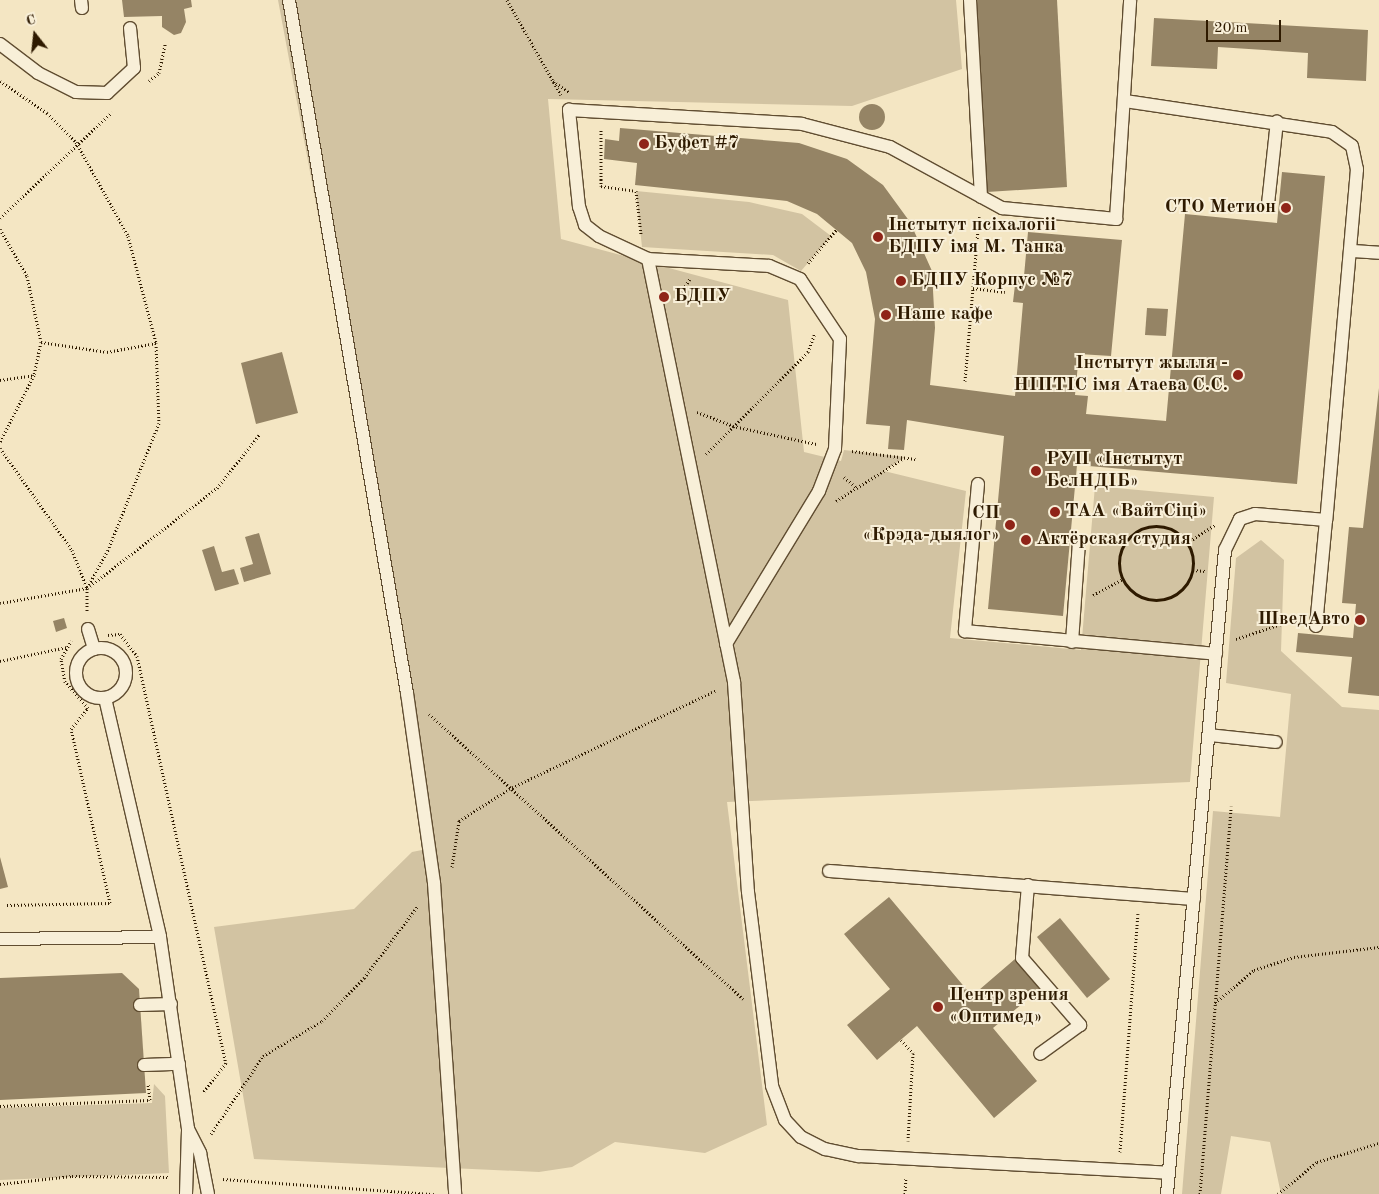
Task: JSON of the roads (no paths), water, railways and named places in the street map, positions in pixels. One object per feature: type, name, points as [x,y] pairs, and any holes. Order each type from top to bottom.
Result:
[{"type":"lane","points":[[289,0],[407,693],[443,971],[455,1194]]},
{"type":"lane","points":[[970,0],[981,197]]},
{"type":"lane","points":[[726,644],[820,491],[835,449],[840,339],[800,279],[776,269],[648,259],[585,225],[579,207],[569,110],[802,124],[890,147],[1002,208],[1116,219],[1130,0]]},
{"type":"lane","points":[[0,44],[38,73],[76,92],[107,93],[134,68],[130,28]]},
{"type":"lane","points":[[1125,101],[1277,121],[1332,132],[1352,146],[1357,169],[1353,251],[1316,626]]},
{"type":"lane","points":[[1268,204],[1277,121]]},
{"type":"lane","points":[[1353,251],[1379,253]]},
{"type":"lane","points":[[648,259],[734,682],[748,892],[772,1086],[785,1120],[800,1136],[842,1152],[907,1159],[1169,1173]]},
{"type":"lane","points":[[978,484],[965,631],[1072,642],[1216,650]]},
{"type":"lane","points":[[1167,1194],[1216,650],[1230,532],[1240,519],[1255,514],[1326,520]]},
{"type":"lane","points":[[1072,642],[1079,542]]},
{"type":"lane","points":[[88,629],[94,649]]},
{"type":"lane","points":[[94,649],[113,651],[126,670],[123,686],[105,698],[86,694],[76,680],[77,662],[94,649]]},
{"type":"lane","points":[[105,698],[160,937],[171,1004],[188,1128],[186,1194]]},
{"type":"lane","points":[[1208,736],[1276,742]]},
{"type":"lane","points":[[829,871],[1140,893],[1194,899]]},
{"type":"lane","points":[[1028,885],[1022,958],[1080,1026],[1040,1054]]},
{"type":"lane","points":[[0,940],[160,937]]},
{"type":"lane","points":[[140,1005],[171,1004]]},
{"type":"lane","points":[[144,1065],[179,1064]]},
{"type":"lane","points":[[188,1128],[200,1153],[208,1194]]},
{"type":"place","name":"Буфет #7","points":[[644,144]]},
{"type":"place","name":"СТО Метион","points":[[1286,208]]},
{"type":"place","name":"Інстытут псіхалогіі БДПУ імя М. Танка","points":[[878,237]]},
{"type":"place","name":"БДПУ Корпус №7","points":[[901,281]]},
{"type":"place","name":"БДПУ","points":[[664,297]]},
{"type":"place","name":"Наше кафе","points":[[886,315]]},
{"type":"place","name":"Інстытут жылля - НІПТІС імя Атаева С.С.","points":[[1238,375]]},
{"type":"place","name":"РУП «Інстытут БелНДІБ»","points":[[1036,471]]},
{"type":"place","name":"ТАА «ВайтСіці»","points":[[1055,512]]},
{"type":"place","name":"СП «Крэда-дыялог»","points":[[1010,525]]},
{"type":"place","name":"Актёрская студия","points":[[1026,540]]},
{"type":"place","name":"ШведАвто","points":[[1360,620]]},
{"type":"place","name":"Центр зрения «Оптимед»","points":[[938,1007]]}]
